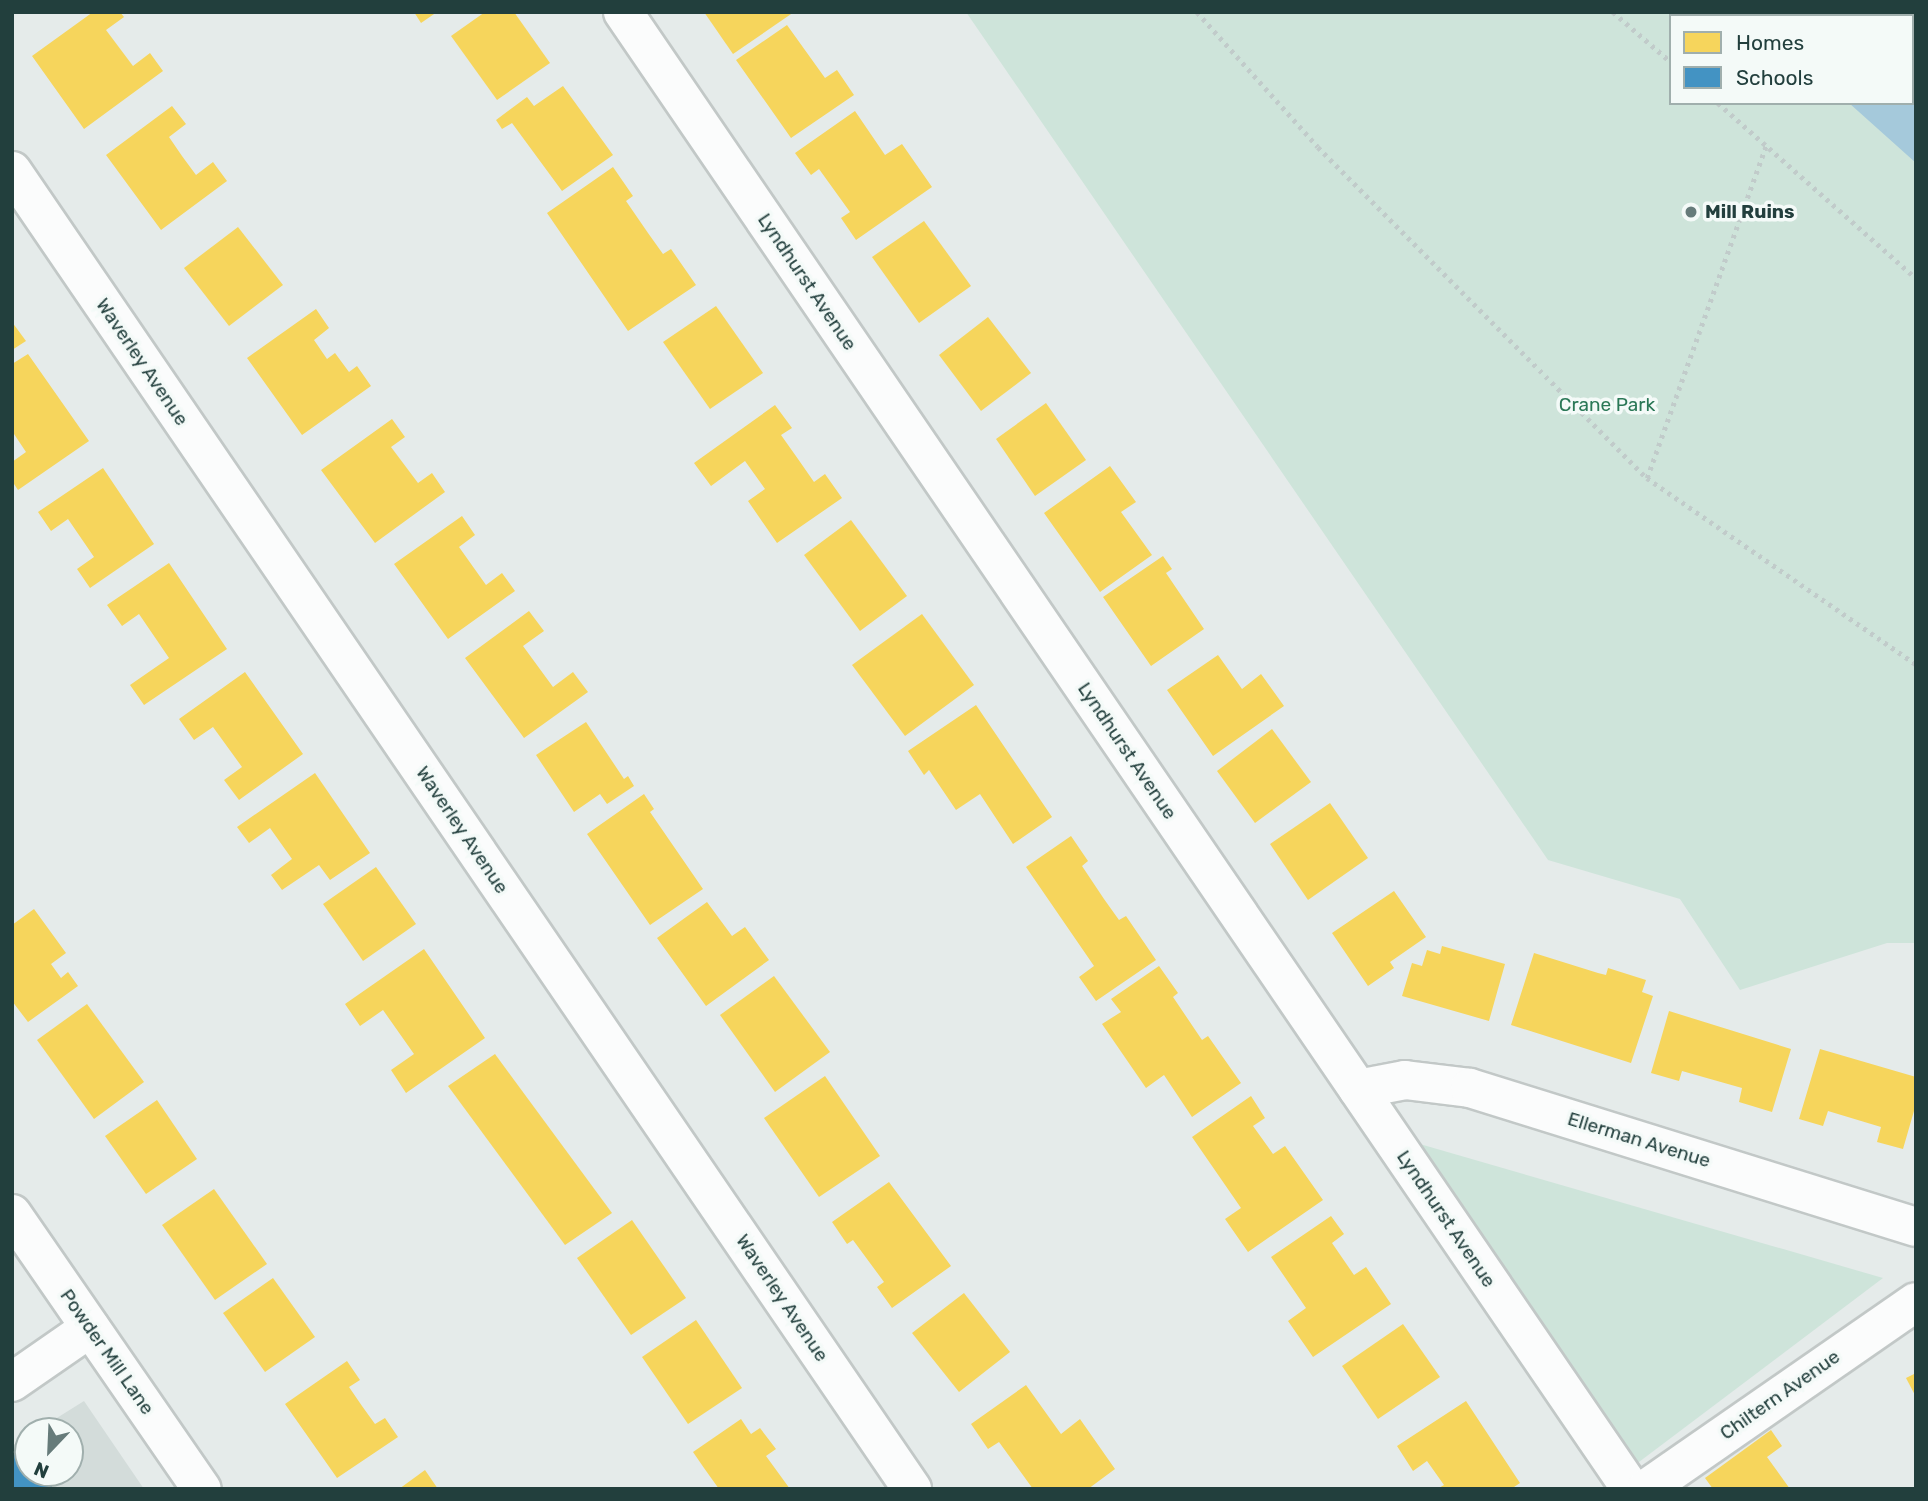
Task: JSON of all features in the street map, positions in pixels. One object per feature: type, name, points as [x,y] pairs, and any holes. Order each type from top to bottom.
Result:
[{"type":"street","name":"Lyndhurst Avenue","points":[[623,12],[1630,1489]]},
{"type":"street","name":"Waverley Avenue","points":[[12,171],[912,1489]]},
{"type":"street","name":"Ellerman Avenue","points":[[1358,1089],[1405,1080],[1470,1087],[1916,1227]]},
{"type":"street","name":"Powder Mill Lane","points":[[12,1214],[202,1489]]},
{"type":"street","name":"Chiltern Avenue","points":[[1646,1489],[1916,1302]]},
{"type":"street","points":[[12,1382],[90,1328]]},
{"type":"path","points":[[1197,12],[1318,146],[1647,478],[1916,664]]},
{"type":"path","points":[[1613,12],[1669,60]]},
{"type":"path","points":[[1720,105],[1916,278]]},
{"type":"path","points":[[1647,478],[1766,145]]},
{"type":"shaded area","points":[[84,1401],[144,1489],[12,1489],[14,1445],[14,1487],[84,1487],[84,1417],[58,1417]]},
{"type":"green space","name":"Crane Park","points":[[966,12],[1916,12],[1916,943],[1887,943],[1740,990],[1680,899],[1548,860]]},
{"type":"green space","points":[[1406,1140],[1883,1278],[1627,1471]]},
{"type":"water","points":[[1712,12],[1872,14],[1714,14]]},
{"type":"water","points":[[1914,47],[1916,48],[1916,163],[1851,105],[1914,105]]},
{"type":"building: Homes","points":[[93,12],[120,12],[124,17],[106,30],[133,66],[150,53],[163,71],[84,129],[32,56]]},
{"type":"building: Homes","points":[[414,12],[437,12],[421,23]]},
{"type":"building: Homes","points":[[485,12],[514,12],[550,63],[497,100],[451,36]]},
{"type":"building: Homes","points":[[704,12],[794,12],[733,54]]},
{"type":"building: Homes","points":[[787,25],[825,78],[837,70],[854,95],[791,138],[736,60]]},
{"type":"building: Homes","points":[[563,86],[613,155],[562,191],[512,123],[502,129],[496,120],[527,97],[534,106]]},
{"type":"building: Homes","points":[[172,106],[186,124],[169,137],[182,156],[196,175],[213,162],[227,181],[161,230],[106,155]]},
{"type":"building: Homes","points":[[855,111],[885,155],[902,144],[932,187],[856,240],[841,218],[850,212],[819,169],[811,175],[795,153]]},
{"type":"building: Homes","points":[[613,167],[633,196],[626,201],[648,233],[663,254],[671,249],[696,285],[628,331],[547,213]]},
{"type":"building: Homes","points":[[924,221],[971,286],[919,323],[872,257]]},
{"type":"building: Homes","points":[[238,227],[283,285],[229,326],[184,268]]},
{"type":"building: Homes","points":[[716,306],[763,373],[710,409],[663,342]]},
{"type":"building: Homes","points":[[316,309],[329,328],[314,340],[327,359],[335,353],[349,372],[357,366],[371,386],[302,435],[247,358]]},
{"type":"building: Homes","points":[[988,317],[1031,373],[981,411],[939,355]]},
{"type":"building: Homes","points":[[12,322],[26,341],[12,350]]},
{"type":"building: Homes","points":[[28,354],[89,441],[18,490],[12,481],[12,462],[26,452],[12,431],[12,364]]},
{"type":"building: Homes","points":[[1046,403],[1086,460],[1035,496],[996,439]]},
{"type":"building: Homes","points":[[775,405],[792,428],[781,435],[814,482],[825,474],[842,498],[777,543],[748,501],[765,489],[745,461],[711,486],[694,463]]},
{"type":"building: Homes","points":[[392,419],[405,437],[391,447],[418,483],[432,473],[445,492],[375,543],[321,470]]},
{"type":"building: Homes","points":[[1110,466],[1136,502],[1121,512],[1152,555],[1100,592],[1044,513]]},
{"type":"building: Homes","points":[[103,468],[154,544],[90,588],[77,569],[94,557],[68,519],[51,531],[38,512]]},
{"type":"building: Homes","points":[[462,516],[475,535],[459,547],[486,585],[502,573],[515,591],[448,639],[394,564]]},
{"type":"building: Homes","points":[[851,520],[907,596],[860,631],[804,555]]},
{"type":"building: Homes","points":[[1163,556],[1172,569],[1166,573],[1204,629],[1151,666],[1103,597]]},
{"type":"building: Homes","points":[[169,563],[227,649],[144,705],[130,685],[169,658],[139,614],[122,626],[107,605]]},
{"type":"building: Homes","points":[[529,611],[544,631],[523,646],[553,687],[573,672],[588,692],[524,738],[465,658]]},
{"type":"building: Homes","points":[[922,614],[974,685],[905,736],[852,665]]},
{"type":"building: Homes","points":[[1218,655],[1242,689],[1261,674],[1284,706],[1213,756],[1167,690]]},
{"type":"building: Homes","points":[[245,672],[303,754],[239,800],[224,780],[242,767],[213,727],[194,740],[179,719]]},
{"type":"building: Homes","points":[[976,705],[1052,817],[1013,844],[980,794],[956,810],[929,770],[924,775],[908,751]]},
{"type":"building: Homes","points":[[586,722],[624,779],[628,776],[634,786],[607,804],[600,794],[574,812],[536,755]]},
{"type":"building: Homes","points":[[1272,729],[1311,782],[1255,823],[1217,771]]},
{"type":"building: Homes","points":[[315,773],[370,853],[330,880],[319,865],[282,890],[271,875],[292,859],[270,828],[249,843],[237,827]]},
{"type":"building: Homes","points":[[644,794],[654,809],[650,812],[703,889],[650,925],[587,834]]},
{"type":"building: Homes","points":[[1330,803],[1368,858],[1308,900],[1270,844]]},
{"type":"building: Homes","points":[[1071,836],[1088,861],[1082,866],[1104,899],[1119,920],[1126,916],[1156,960],[1096,1001],[1079,977],[1094,966],[1026,867]]},
{"type":"building: Homes","points":[[376,867],[416,924],[363,961],[323,904]]},
{"type":"building: Homes","points":[[1394,891],[1426,937],[1390,962],[1394,968],[1368,986],[1332,933]]},
{"type":"building: Homes","points":[[707,902],[732,936],[745,927],[769,960],[706,1006],[657,938]]},
{"type":"building: Homes","points":[[34,909],[66,953],[51,964],[61,978],[68,972],[78,986],[28,1022],[12,1001],[12,925]]},
{"type":"building: Homes","points":[[1442,946],[1505,964],[1489,1021],[1402,996],[1412,963],[1422,966],[1427,950],[1440,954]]},
{"type":"building: Homes","points":[[424,949],[485,1038],[406,1093],[391,1070],[414,1054],[383,1010],[360,1026],[345,1004]]},
{"type":"building: Homes","points":[[1534,953],[1606,975],[1608,968],[1646,980],[1642,992],[1653,996],[1631,1063],[1511,1025]]},
{"type":"building: Homes","points":[[1159,966],[1178,993],[1173,997],[1202,1040],[1208,1036],[1241,1083],[1192,1117],[1164,1075],[1146,1088],[1102,1024],[1121,1012],[1111,999]]},
{"type":"building: Homes","points":[[774,976],[830,1052],[775,1092],[720,1015]]},
{"type":"building: Homes","points":[[87,1004],[144,1082],[94,1119],[37,1040]]},
{"type":"building: Homes","points":[[1669,1011],[1791,1049],[1772,1112],[1739,1102],[1742,1088],[1682,1071],[1679,1081],[1651,1073]]},
{"type":"building: Homes","points":[[1820,1049],[1916,1077],[1916,1104],[1903,1149],[1877,1142],[1881,1127],[1828,1111],[1823,1126],[1799,1119]]},
{"type":"building: Homes","points":[[495,1054],[612,1213],[565,1245],[448,1086]]},
{"type":"building: Homes","points":[[825,1076],[880,1156],[819,1197],[764,1118]]},
{"type":"building: Homes","points":[[1251,1096],[1265,1118],[1253,1126],[1273,1154],[1285,1146],[1323,1200],[1248,1252],[1225,1219],[1241,1208],[1192,1137]]},
{"type":"building: Homes","points":[[157,1100],[197,1159],[146,1194],[105,1136]]},
{"type":"building: Homes","points":[[889,1182],[951,1266],[892,1308],[877,1287],[884,1282],[853,1240],[847,1244],[832,1222]]},
{"type":"building: Homes","points":[[214,1189],[267,1264],[215,1300],[162,1225]]},
{"type":"building: Homes","points":[[1331,1216],[1344,1234],[1332,1243],[1354,1275],[1366,1267],[1391,1304],[1313,1357],[1288,1321],[1306,1308],[1271,1257]]},
{"type":"building: Homes","points":[[632,1220],[686,1298],[631,1335],[577,1258]]},
{"type":"building: Homes","points":[[273,1278],[315,1337],[265,1372],[223,1313]]},
{"type":"building: Homes","points":[[964,1293],[1010,1352],[959,1392],[912,1333]]},
{"type":"building: Homes","points":[[696,1320],[742,1388],[688,1424],[642,1357]]},
{"type":"building: Homes","points":[[1403,1324],[1440,1377],[1378,1419],[1342,1366]]},
{"type":"building: Homes","points":[[347,1361],[360,1380],[349,1387],[375,1424],[385,1418],[398,1437],[337,1478],[285,1404]]},
{"type":"building: Homes","points":[[1916,1373],[1916,1397],[1906,1378]]},
{"type":"building: Homes","points":[[1026,1385],[1061,1434],[1080,1419],[1115,1469],[1088,1489],[1033,1489],[999,1442],[988,1449],[971,1424]]},
{"type":"building: Homes","points":[[1466,1401],[1520,1483],[1511,1489],[1437,1489],[1444,1485],[1427,1461],[1413,1471],[1397,1446]]},
{"type":"building: Homes","points":[[741,1419],[751,1434],[760,1428],[776,1449],[766,1456],[790,1489],[719,1489],[704,1468],[693,1452]]},
{"type":"building: Homes","points":[[1771,1430],[1782,1446],[1767,1457],[1790,1489],[1713,1489],[1705,1478]]},
{"type":"building: Homes","points":[[425,1470],[438,1489],[399,1489]]},
{"type":"building: Schools","points":[[14,1455],[14,1487],[53,1489],[12,1489]]},
{"type":"place","name":"Mill Ruins","points":[[1691,212]]}]
